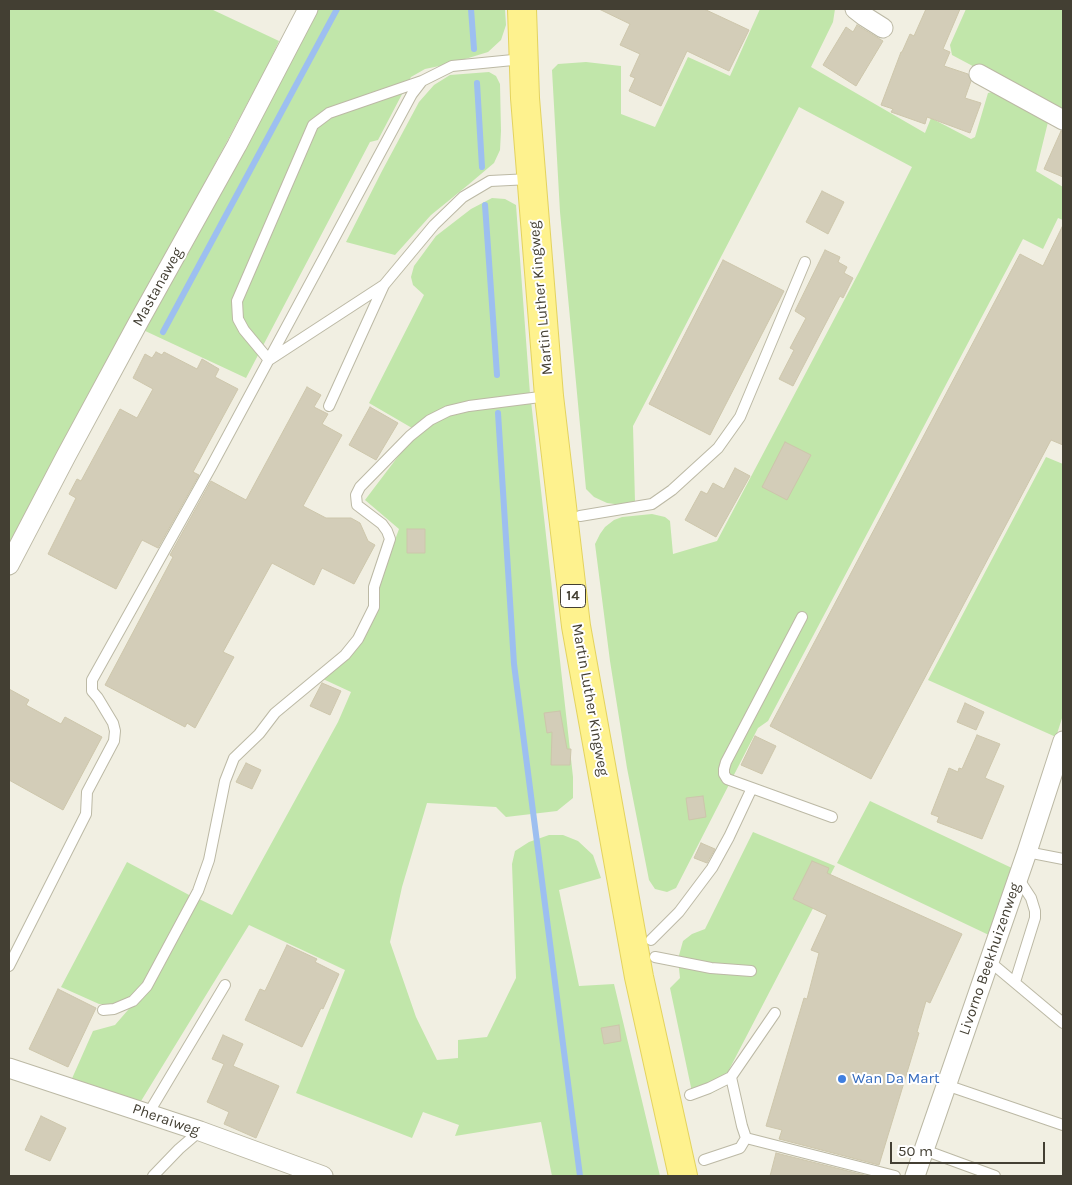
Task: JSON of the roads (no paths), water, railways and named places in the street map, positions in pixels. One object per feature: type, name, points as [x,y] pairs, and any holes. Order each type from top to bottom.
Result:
[{"type":"main road","name":"Martin Luther Kingweg","points":[[522,9],[525,98],[549,396],[576,626],[639,977],[682,1176]]},
{"type":"street","name":"Mastanaweg","points":[[9,565],[107,380],[237,145],[308,9]]},
{"type":"street","points":[[856,9],[883,28]]},
{"type":"street","points":[[979,74],[1063,120]]},
{"type":"street","name":"Livorno Beekhuizenweg","points":[[915,1176],[1027,852],[1063,740]]},
{"type":"street","name":"Pheraiweg","points":[[9,1068],[200,1131],[323,1176]]},
{"type":"lane","points":[[269,360],[244,330],[238,319],[237,301],[313,125],[329,113],[422,81],[452,66],[524,59]]},
{"type":"lane","points":[[9,966],[86,814],[88,792],[114,741],[113,722],[92,691],[92,680],[211,467],[408,102],[422,81]]},
{"type":"lane","points":[[329,406],[384,285],[434,225],[463,197],[490,181],[532,178]]},
{"type":"lane","points":[[580,516],[652,504],[672,490],[718,448],[740,417],[805,262]]},
{"type":"lane","points":[[269,360],[384,285]]},
{"type":"lane","points":[[103,1010],[114,1009],[133,1001],[147,986],[198,891],[209,860],[225,781],[234,758],[259,734],[275,713],[345,655],[358,639],[374,607],[374,587],[390,539],[382,524],[358,505],[356,495],[360,487],[410,436],[430,420],[448,411],[469,406],[549,396]]},
{"type":"lane","points":[[802,617],[726,762],[724,774],[727,779],[832,817]]},
{"type":"lane","points":[[651,940],[679,912],[712,868],[752,788]]},
{"type":"lane","points":[[1027,852],[1063,859]]},
{"type":"lane","points":[[1015,982],[1034,918],[1031,898],[1018,877]]},
{"type":"lane","points":[[655,956],[711,968],[751,971]]},
{"type":"lane","points":[[989,961],[1063,1022]]},
{"type":"lane","points":[[148,1114],[225,985]]},
{"type":"lane","points":[[690,1095],[731,1077],[775,1013]]},
{"type":"lane","points":[[704,1160],[740,1148],[746,1138],[731,1077]]},
{"type":"lane","points":[[946,1085],[1063,1125]]},
{"type":"lane","points":[[153,1176],[179,1149],[200,1131]]},
{"type":"lane","points":[[746,1138],[895,1176]]},
{"type":"lane","points":[[924,1150],[995,1176]]},
{"type":"waterway","points":[[163,332],[337,9]]},
{"type":"waterway","points":[[471,9],[474,49]]},
{"type":"waterway","points":[[477,83],[482,167]]},
{"type":"waterway","points":[[485,205],[497,375]]},
{"type":"waterway","points":[[498,413],[514,664],[580,1176]]},
{"type":"place","name":"Wan Da Mart","points":[[842,1079]]}]
